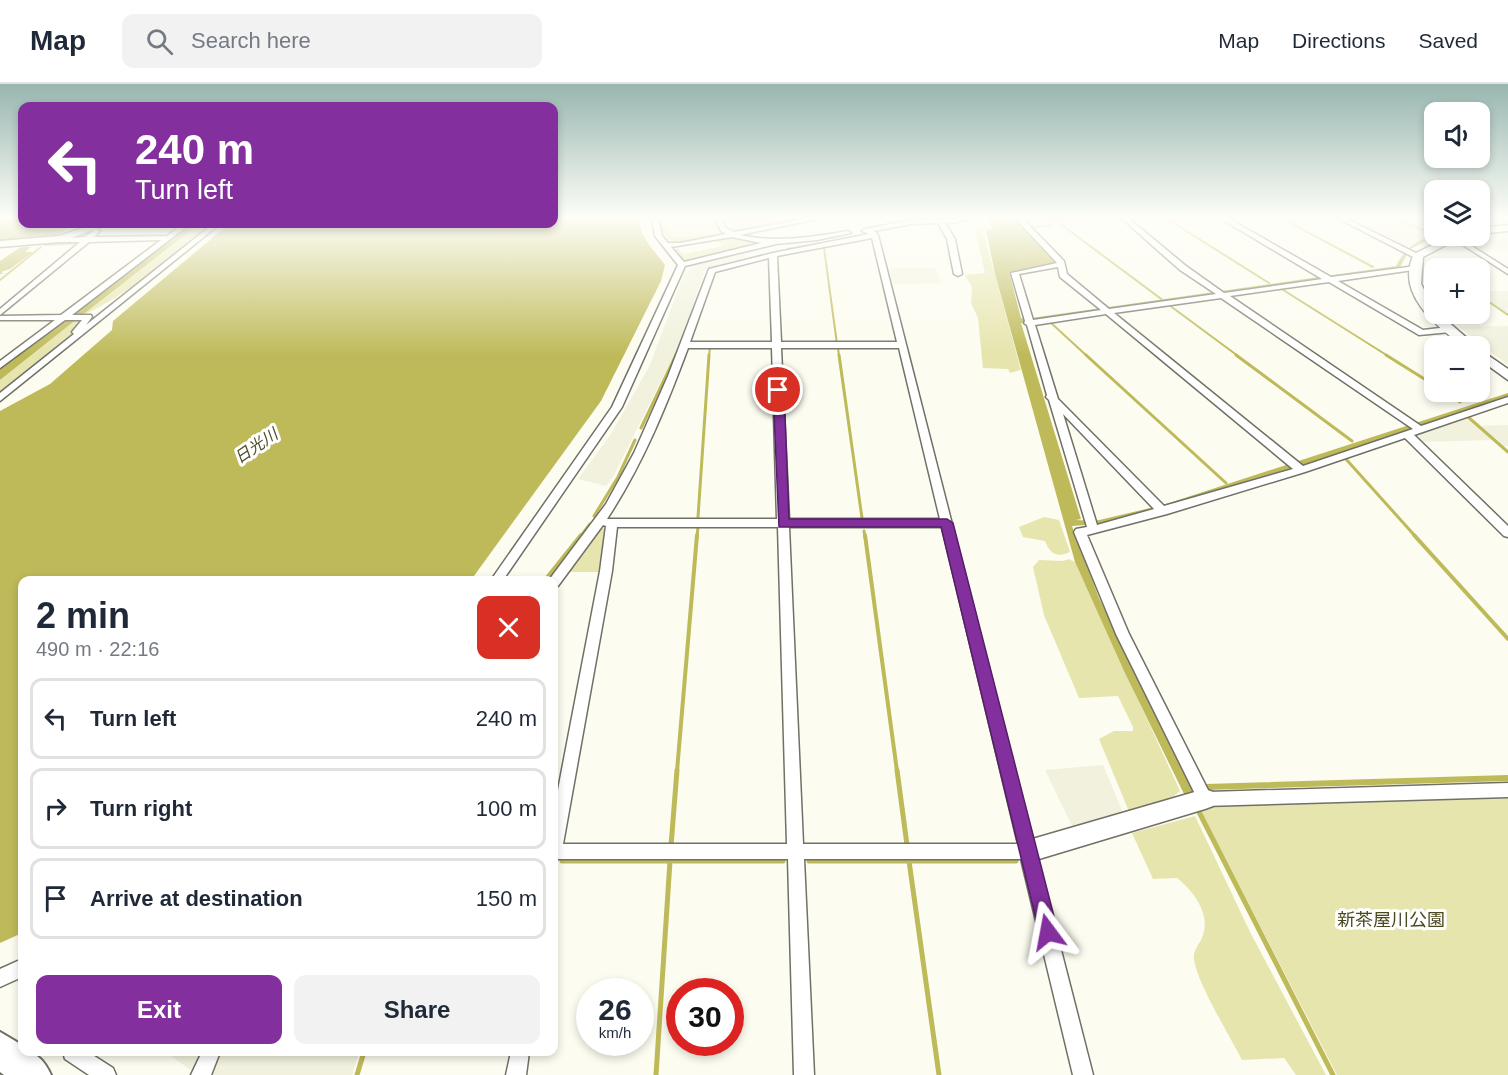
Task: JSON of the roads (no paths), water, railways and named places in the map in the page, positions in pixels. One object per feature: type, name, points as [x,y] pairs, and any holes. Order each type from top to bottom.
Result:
[{"type":"highway","points":[[0,1050],[33,1075]]},
{"type":"street","points":[[0,313],[4,304],[57,263]]},
{"type":"street","points":[[0,365],[135,263]]},
{"type":"street","points":[[0,398],[169,263]]},
{"type":"street","points":[[500,576],[617,407],[681,265],[688,263]]},
{"type":"street","points":[[558,578],[606,522],[687,345],[712,271],[741,263]]},
{"type":"street","points":[[772,263],[804,1075]]},
{"type":"street","points":[[879,263],[947,523],[1083,1075]]},
{"type":"street","points":[[956,263],[958,274]]},
{"type":"street","points":[[1177,263],[1413,428],[1508,533]]},
{"type":"street","points":[[1303,263],[1422,333],[1448,330]]},
{"type":"street","points":[[1028,320],[1327,277],[1385,263]]},
{"type":"street","points":[[1412,263],[1415,283],[1422,301],[1456,336]]},
{"type":"street","points":[[1495,263],[1508,272]]},
{"type":"street","points":[[1092,526],[1015,273],[1061,264],[1063,275],[1297,466]]},
{"type":"street","points":[[67,346],[85,317],[162,269]]},
{"type":"street","points":[[0,318],[85,317]]},
{"type":"street","points":[[687,345],[902,345]]},
{"type":"street","points":[[1490,362],[1508,376]]},
{"type":"street","points":[[1051,397],[1160,507]]},
{"type":"street","points":[[1197,795],[1091,564],[1080,532],[1092,526],[1297,466],[1508,400]]},
{"type":"street","points":[[606,522],[947,523]]},
{"type":"street","points":[[558,829],[606,571],[606,522]]},
{"type":"street","points":[[558,851],[795,853],[1029,851],[1197,795],[1508,790]]},
{"type":"street","points":[[0,978],[18,970]]},
{"type":"street","points":[[78,1056],[106,1075]]},
{"type":"street","points":[[201,1075],[209,1056]]},
{"type":"street","points":[[516,1075],[519,1056]]},
{"type":"water","points":[[0,263],[18,263],[1,272],[4,274],[0,274]]},
{"type":"water","points":[[140,263],[149,263],[85,313],[77,316],[77,319],[0,380],[0,369]]},
{"type":"water","name":"日光川","points":[[182,263],[665,265],[661,281],[601,401],[474,576],[18,576],[18,935],[0,943],[0,411],[50,384],[112,330],[113,321]]},
{"type":"water","points":[[993,263],[1054,263],[1009,272],[1021,318],[1024,319],[1396,266],[1398,263],[1402,263],[1400,267],[1021,323],[1081,519],[1076,520],[1095,521],[1163,505],[1480,402],[1490,402],[1490,399],[1508,393],[1508,396],[1295,468],[1166,507],[1099,524],[1072,526],[1099,598],[1193,787],[1206,784],[1508,775],[1508,781],[1207,790],[1186,798],[1125,673],[1075,562]]},
{"type":"waterway","points":[[0,280],[21,263]]},
{"type":"waterway","points":[[722,266],[732,263]]},
{"type":"waterway","points":[[826,263],[837,344]]},
{"type":"waterway","points":[[1113,263],[1164,301]]},
{"type":"waterway","points":[[1238,263],[1269,283]]},
{"type":"waterway","points":[[1366,263],[1373,267]]},
{"type":"waterway","points":[[699,295],[706,276]]},
{"type":"waterway","points":[[1280,288],[1388,356]]},
{"type":"waterway","points":[[1490,303],[1508,315]]},
{"type":"waterway","points":[[1169,305],[1238,356]]},
{"type":"waterway","points":[[1050,322],[1087,356]]},
{"type":"waterway","points":[[675,356],[680,346]]},
{"type":"waterway","points":[[709,356],[710,347]]},
{"type":"waterway","points":[[838,348],[839,356]]},
{"type":"waterway","points":[[641,428],[676,355]]},
{"type":"waterway","points":[[698,517],[709,355]]},
{"type":"waterway","points":[[839,355],[862,518]]},
{"type":"waterway","points":[[1086,355],[1226,483]]},
{"type":"waterway","points":[[1236,355],[1352,441]]},
{"type":"waterway","points":[[1386,355],[1424,379]]},
{"type":"waterway","points":[[1467,416],[1508,452]]},
{"type":"waterway","points":[[594,516],[618,477],[635,440]]},
{"type":"waterway","points":[[1345,458],[1416,537]]},
{"type":"waterway","points":[[580,537],[590,524]]},
{"type":"waterway","points":[[697,537],[698,527]]},
{"type":"waterway","points":[[864,531],[865,537]]},
{"type":"waterway","points":[[548,576],[581,535]]},
{"type":"waterway","points":[[677,771],[697,535]]},
{"type":"waterway","points":[[865,535],[897,771]]},
{"type":"waterway","points":[[1414,535],[1508,639]]},
{"type":"waterway","points":[[671,846],[677,770]]},
{"type":"waterway","points":[[897,770],[907,845]]},
{"type":"waterway","points":[[1197,808],[1333,1075]]},
{"type":"waterway","points":[[562,861],[670,861]]},
{"type":"waterway","points":[[656,1075],[670,861]]},
{"type":"waterway","points":[[670,861],[783,861]]},
{"type":"waterway","points":[[809,861],[909,861]]},
{"type":"waterway","points":[[909,861],[1016,861]]},
{"type":"waterway","points":[[909,861],[939,1075]]},
{"type":"waterway","points":[[357,1075],[363,1056]]},
{"type":"park label","name":"新茶屋川公園","points":[[1391,920]]}]
